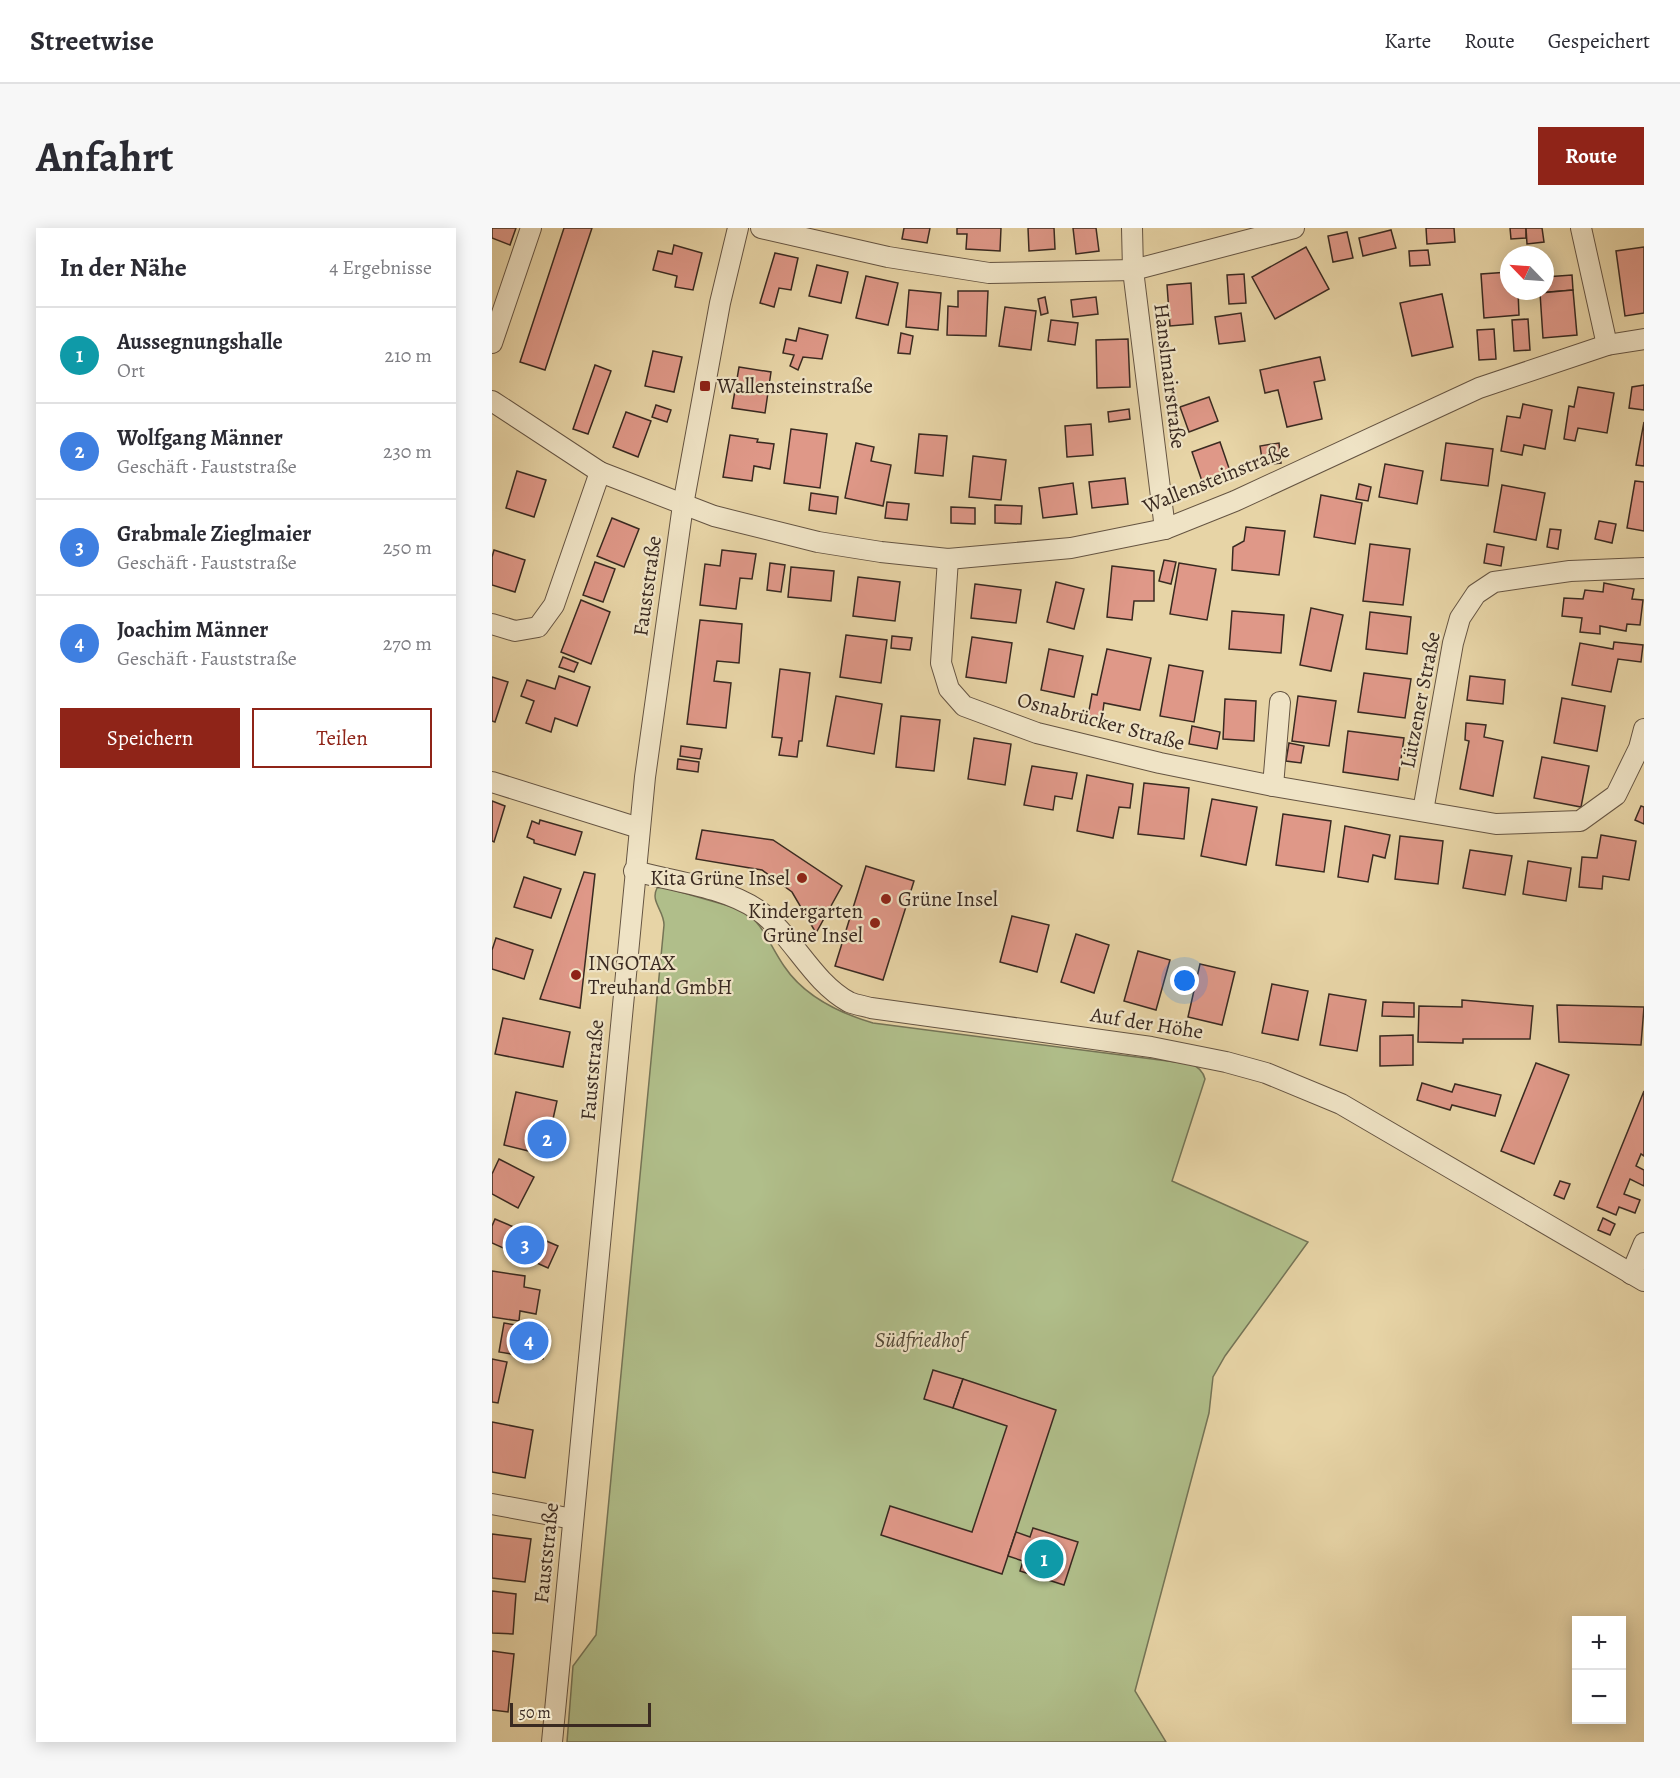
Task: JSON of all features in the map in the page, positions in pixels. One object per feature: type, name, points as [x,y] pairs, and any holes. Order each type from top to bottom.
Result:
[{"type":"street","points":[[492,342],[531,228]]},
{"type":"street","name":"Fauststraße","points":[[552,1742],[639,828],[683,505],[720,303],[738,228]]},
{"type":"street","points":[[761,228],[888,257],[988,273],[1133,270],[1294,228]]},
{"type":"street","name":"Hanslmairstraße","points":[[1132,228],[1133,270],[1165,529]]},
{"type":"street","points":[[1581,228],[1607,345]]},
{"type":"street","name":"Wallensteinstraße","points":[[492,401],[600,472],[683,505],[759,528],[818,542],[948,559],[1071,548],[1165,529],[1235,501],[1479,388],[1607,345],[1644,339]]},
{"type":"street","points":[[492,624],[515,631],[538,627],[554,605],[600,472]]},
{"type":"street","name":"Osnabrücker Straße","points":[[948,559],[941,663],[949,689],[964,706],[1037,733],[1160,763],[1273,786],[1496,824],[1580,821],[1616,795],[1639,748],[1644,729]]},
{"type":"street","name":"Lützener Straße","points":[[1424,812],[1453,643],[1460,618],[1476,594],[1494,582],[1570,571],[1644,568]]},
{"type":"street","points":[[1273,786],[1281,702]]},
{"type":"street","points":[[492,782],[639,828]]},
{"type":"street","name":"Auf der Höhe","points":[[634,871],[712,890],[757,909],[789,939],[820,976],[850,1003],[871,1008],[1193,1054],[1266,1073],[1308,1089],[1341,1104],[1402,1138],[1637,1277]]},
{"type":"street","points":[[1637,1277],[1644,1243]]},
{"type":"street","points":[[492,1504],[573,1519]]},
{"type":"green space","name":"Südfriedhof","points":[[663,887],[743,910],[756,921],[792,977],[823,1002],[860,1019],[873,1023],[1196,1066],[1205,1079],[1172,1181],[1308,1242],[1225,1356],[1213,1377],[1209,1413],[1135,1691],[1166,1742],[567,1742],[573,1666],[596,1635],[664,925],[655,893],[657,888]]},
{"type":"building","points":[[492,228],[516,228],[510,245],[492,238]]},
{"type":"building","points":[[564,228],[592,228],[545,370],[520,362]]},
{"type":"building","points":[[904,228],[930,228],[927,243],[902,239]]},
{"type":"building","points":[[957,228],[1001,228],[1000,251],[966,249],[967,234],[957,234]]},
{"type":"building","points":[[1028,228],[1054,228],[1055,249],[1029,251]]},
{"type":"building","points":[[1073,228],[1096,228],[1099,251],[1076,254]]},
{"type":"building","points":[[1426,228],[1454,228],[1455,242],[1427,244]]},
{"type":"building","points":[[1510,228],[1526,228],[1526,238],[1511,239]]},
{"type":"building","points":[[1526,228],[1542,228],[1544,242],[1527,244]]},
{"type":"building","points":[[1391,230],[1396,248],[1363,256],[1359,238]]},
{"type":"building","points":[[1347,232],[1353,258],[1333,262],[1328,236]]},
{"type":"building","points":[[674,245],[702,253],[693,290],[675,287],[677,276],[653,270],[658,251],[672,254]]},
{"type":"building","points":[[1306,247],[1329,289],[1275,319],[1252,277]]},
{"type":"building","points":[[1644,247],[1644,313],[1625,316],[1616,251]]},
{"type":"building","points":[[1428,250],[1430,265],[1410,266],[1409,251]]},
{"type":"building","points":[[775,253],[798,258],[791,290],[779,288],[774,307],[760,303]]},
{"type":"building","points":[[817,265],[848,272],[841,303],[809,296]]},
{"type":"building","points":[[1500,273],[1500,300],[1518,300],[1519,315],[1484,318],[1481,274]]},
{"type":"building","points":[[1244,274],[1246,303],[1229,304],[1227,275]]},
{"type":"building","points":[[1572,275],[1573,290],[1554,292],[1554,276]]},
{"type":"building","points":[[866,276],[898,283],[888,325],[856,318]]},
{"type":"building","points":[[1191,283],[1193,324],[1170,326],[1167,285]]},
{"type":"building","points":[[909,290],[941,293],[938,330],[906,327]]},
{"type":"building","points":[[1573,290],[1577,335],[1543,338],[1540,300],[1554,300],[1554,292]]},
{"type":"building","points":[[958,291],[988,291],[986,336],[947,335],[948,306],[958,307]]},
{"type":"building","points":[[1442,294],[1453,347],[1412,356],[1400,303]]},
{"type":"building","points":[[1045,297],[1048,313],[1041,315],[1038,299]]},
{"type":"building","points":[[1096,297],[1098,314],[1073,317],[1071,300]]},
{"type":"building","points":[[1005,307],[1036,311],[1031,350],[999,346]]},
{"type":"building","points":[[1241,313],[1245,341],[1219,344],[1215,317]]},
{"type":"building","points":[[1528,319],[1530,350],[1514,351],[1512,320]]},
{"type":"building","points":[[1051,320],[1078,323],[1075,345],[1048,341]]},
{"type":"building","points":[[799,328],[828,335],[822,359],[803,357],[798,370],[790,366],[794,355],[783,353],[786,339],[796,341]]},
{"type":"building","points":[[1494,329],[1496,359],[1479,360],[1477,330]]},
{"type":"building","points":[[901,333],[913,336],[910,354],[898,353]]},
{"type":"building","points":[[1128,339],[1130,387],[1097,388],[1096,340]]},
{"type":"building","points":[[653,351],[682,357],[674,392],[645,386]]},
{"type":"building","points":[[1320,357],[1325,380],[1314,382],[1322,419],[1287,427],[1278,390],[1265,393],[1260,370]]},
{"type":"building","points":[[595,365],[611,371],[588,434],[573,429]]},
{"type":"building","points":[[739,367],[771,372],[765,413],[732,408]]},
{"type":"building","points":[[1644,385],[1644,410],[1629,408],[1632,387]]},
{"type":"building","points":[[1578,387],[1614,393],[1607,433],[1578,428],[1575,441],[1564,439],[1569,406],[1574,407]]},
{"type":"building","points":[[1209,397],[1218,421],[1189,432],[1180,407]]},
{"type":"building","points":[[1523,404],[1552,410],[1545,449],[1524,445],[1522,455],[1501,451],[1507,416],[1520,418]]},
{"type":"building","points":[[656,405],[671,410],[667,422],[652,417]]},
{"type":"building","points":[[1129,409],[1130,419],[1109,422],[1108,412]]},
{"type":"building","points":[[626,412],[651,421],[638,457],[613,447]]},
{"type":"building","points":[[1644,422],[1644,466],[1636,465]]},
{"type":"building","points":[[1091,424],[1093,455],[1067,457],[1065,426]]},
{"type":"building","points":[[791,429],[827,434],[820,488],[784,483]]},
{"type":"building","points":[[919,434],[947,436],[943,476],[915,473]]},
{"type":"building","points":[[730,435],[774,444],[770,469],[754,466],[752,481],[723,477]]},
{"type":"building","points":[[1220,442],[1231,474],[1203,484],[1192,452]]},
{"type":"building","points":[[856,443],[874,447],[871,461],[891,465],[883,506],[845,498]]},
{"type":"building","points":[[1279,443],[1281,463],[1263,465],[1260,446]]},
{"type":"building","points":[[1446,443],[1493,449],[1488,486],[1441,480]]},
{"type":"building","points":[[973,456],[1006,460],[1001,500],[969,497]]},
{"type":"building","points":[[1385,464],[1423,471],[1417,504],[1379,497]]},
{"type":"building","points":[[517,471],[546,480],[534,517],[506,508]]},
{"type":"building","points":[[1125,478],[1128,504],[1092,508],[1089,482]]},
{"type":"building","points":[[1635,481],[1644,482],[1644,531],[1627,528]]},
{"type":"building","points":[[1073,483],[1077,514],[1043,518],[1039,488]]},
{"type":"building","points":[[1359,484],[1371,487],[1368,501],[1356,499]]},
{"type":"building","points":[[1502,485],[1545,493],[1536,540],[1494,532]]},
{"type":"building","points":[[811,493],[838,497],[836,514],[809,510]]},
{"type":"building","points":[[1321,495],[1362,503],[1355,544],[1314,537]]},
{"type":"building","points":[[887,502],[909,504],[907,520],[885,518]]},
{"type":"building","points":[[995,505],[1022,506],[1021,524],[995,523]]},
{"type":"building","points":[[951,507],[975,508],[975,524],[951,523]]},
{"type":"building","points":[[612,518],[639,529],[624,567],[597,556]]},
{"type":"building","points":[[1599,521],[1616,524],[1612,543],[1595,539]]},
{"type":"building","points":[[1246,527],[1285,531],[1279,575],[1232,570],[1233,547],[1244,541]]},
{"type":"building","points":[[1550,529],[1561,530],[1558,549],[1547,547]]},
{"type":"building","points":[[1370,544],[1410,549],[1403,605],[1363,601]]},
{"type":"building","points":[[1487,544],[1504,547],[1501,566],[1484,563]]},
{"type":"building","points":[[494,550],[525,560],[515,592],[492,585]]},
{"type":"building","points":[[722,550],[756,554],[752,579],[740,578],[736,609],[700,605],[705,564],[720,566]]},
{"type":"building","points":[[1164,560],[1176,562],[1171,584],[1159,581]]},
{"type":"building","points":[[595,562],[615,569],[603,602],[583,595]]},
{"type":"building","points":[[770,563],[785,565],[781,592],[767,590]]},
{"type":"building","points":[[1179,563],[1216,569],[1207,620],[1170,614]]},
{"type":"building","points":[[1112,566],[1154,571],[1154,601],[1134,601],[1132,620],[1107,617]]},
{"type":"building","points":[[791,567],[834,571],[831,601],[788,597]]},
{"type":"building","points":[[858,577],[900,582],[895,621],[853,616]]},
{"type":"building","points":[[1056,582],[1084,589],[1074,629],[1047,622]]},
{"type":"building","points":[[1604,583],[1634,589],[1632,599],[1643,600],[1640,625],[1627,624],[1626,631],[1600,626],[1600,634],[1580,632],[1582,618],[1562,616],[1564,598],[1583,599],[1585,590],[1603,592]]},
{"type":"building","points":[[975,584],[1021,590],[1016,623],[971,618]]},
{"type":"building","points":[[581,600],[610,612],[591,664],[561,652]]},
{"type":"building","points":[[1311,608],[1343,615],[1331,671],[1300,665]]},
{"type":"building","points":[[1232,611],[1284,615],[1281,653],[1229,649]]},
{"type":"building","points":[[1370,612],[1411,617],[1407,654],[1366,649]]},
{"type":"building","points":[[700,620],[742,624],[739,663],[717,661],[714,681],[731,683],[726,728],[687,724]]},
{"type":"building","points":[[846,635],[887,640],[881,683],[840,677]]},
{"type":"building","points":[[892,636],[912,638],[910,650],[891,648]]},
{"type":"building","points":[[972,637],[1012,643],[1006,683],[966,677]]},
{"type":"building","points":[[1614,642],[1643,645],[1641,662],[1618,659],[1611,692],[1572,685],[1580,643],[1613,649]]},
{"type":"building","points":[[1049,649],[1083,656],[1074,697],[1041,690]]},
{"type":"building","points":[[1107,649],[1151,658],[1140,710],[1104,703],[1102,718],[1088,716],[1092,694],[1097,695]]},
{"type":"building","points":[[563,657],[578,663],[574,672],[559,667]]},
{"type":"building","points":[[1169,665],[1203,671],[1194,722],[1160,716]]},
{"type":"building","points":[[780,669],[810,673],[802,741],[799,741],[797,757],[779,755],[782,738],[772,737]]},
{"type":"building","points":[[1364,673],[1411,679],[1405,718],[1358,712]]},
{"type":"building","points":[[559,676],[590,687],[577,726],[555,718],[551,732],[526,723],[534,701],[521,696],[527,680],[555,689]]},
{"type":"building","points":[[1470,676],[1505,680],[1503,704],[1467,700]]},
{"type":"building","points":[[492,677],[508,682],[495,722],[492,721]]},
{"type":"building","points":[[836,696],[882,704],[874,754],[827,746]]},
{"type":"building","points":[[1298,696],[1336,701],[1329,746],[1292,741]]},
{"type":"building","points":[[1562,698],[1605,706],[1597,751],[1554,743]]},
{"type":"building","points":[[1225,699],[1256,701],[1254,741],[1223,739]]},
{"type":"building","points":[[901,716],[940,720],[934,771],[896,767]]},
{"type":"building","points":[[1466,723],[1486,725],[1484,737],[1503,741],[1493,796],[1460,789],[1469,741],[1465,740]]},
{"type":"building","points":[[1192,726],[1220,732],[1217,749],[1189,744]]},
{"type":"building","points":[[1348,731],[1404,738],[1398,780],[1343,772]]},
{"type":"building","points":[[974,738],[1011,744],[1005,785],[968,779]]},
{"type":"building","points":[[1289,743],[1304,746],[1301,763],[1286,761]]},
{"type":"building","points":[[681,746],[702,749],[700,759],[680,756]]},
{"type":"building","points":[[1542,757],[1589,766],[1581,807],[1534,798]]},
{"type":"building","points":[[678,759],[699,762],[698,772],[677,769]]},
{"type":"building","points":[[1032,766],[1077,773],[1072,799],[1055,796],[1053,810],[1024,805]]},
{"type":"building","points":[[1087,775],[1133,784],[1130,808],[1119,807],[1113,838],[1077,831]]},
{"type":"building","points":[[1144,783],[1189,788],[1184,839],[1138,834]]},
{"type":"building","points":[[1212,799],[1257,807],[1246,865],[1201,856]]},
{"type":"building","points":[[492,801],[505,806],[494,842],[492,841]]},
{"type":"building","points":[[1641,806],[1644,807],[1644,824],[1635,820]]},
{"type":"building","points":[[1283,814],[1331,821],[1324,872],[1276,865]]},
{"type":"building","points":[[540,820],[582,832],[575,855],[534,843],[534,840],[527,837],[532,821],[539,824]]},
{"type":"building","points":[[1345,826],[1390,835],[1385,858],[1373,855],[1368,882],[1338,877]]},
{"type":"building","name":"Kita Grüne Insel","points":[[702,830],[773,840],[842,886],[816,933],[792,892],[762,870],[696,859]]},
{"type":"building","points":[[1601,835],[1636,841],[1629,880],[1603,876],[1602,889],[1579,887],[1582,857],[1597,858]]},
{"type":"building","points":[[1400,836],[1443,841],[1438,884],[1395,879]]},
{"type":"building","points":[[1470,850],[1512,856],[1505,895],[1463,888]]},
{"type":"building","points":[[1528,861],[1571,868],[1566,901],[1523,894]]},
{"type":"building","name":"Kindergarten Grüne Insel","points":[[866,866],[914,881],[883,980],[835,966]]},
{"type":"building","points":[[584,872],[595,874],[580,1008],[540,999]]},
{"type":"building","points":[[524,877],[561,889],[551,918],[514,907]]},
{"type":"building","points":[[1012,916],[1049,925],[1037,972],[1000,962]]},
{"type":"building","points":[[1076,934],[1109,945],[1094,993],[1061,982]]},
{"type":"building","points":[[496,938],[533,950],[524,979],[492,969],[492,950]]},
{"type":"building","points":[[1138,951],[1170,960],[1156,1010],[1124,1001]]},
{"type":"building","points":[[1200,964],[1235,972],[1222,1025],[1188,1017]]},
{"type":"building","points":[[1272,984],[1308,991],[1298,1040],[1262,1033]]},
{"type":"building","points":[[1329,994],[1366,1000],[1357,1051],[1320,1045]]},
{"type":"building","points":[[1462,1000],[1533,1006],[1530,1039],[1463,1039],[1463,1043],[1418,1042],[1419,1006],[1462,1007]]},
{"type":"building","points":[[1383,1002],[1414,1003],[1414,1017],[1382,1016]]},
{"type":"building","points":[[1557,1005],[1644,1007],[1641,1045],[1559,1042]]},
{"type":"building","points":[[503,1018],[570,1032],[563,1067],[495,1054]]},
{"type":"building","points":[[1413,1035],[1413,1065],[1380,1066],[1380,1036]]},
{"type":"building","points":[[1536,1063],[1569,1075],[1534,1164],[1501,1151]]},
{"type":"building","points":[[1422,1083],[1452,1092],[1455,1084],[1501,1095],[1495,1116],[1452,1105],[1450,1110],[1417,1100]]},
{"type":"building","points":[[1644,1091],[1644,1156],[1641,1154],[1636,1166],[1644,1170],[1644,1186],[1630,1179],[1624,1194],[1640,1200],[1635,1213],[1619,1207],[1616,1215],[1597,1207]]},
{"type":"building","points":[[516,1092],[557,1101],[545,1155],[504,1145]]},
{"type":"building","points":[[499,1159],[534,1177],[518,1208],[492,1194],[492,1174]]},
{"type":"building","points":[[1560,1181],[1570,1184],[1564,1199],[1554,1195]]},
{"type":"building","points":[[1603,1218],[1615,1224],[1610,1235],[1598,1230]]},
{"type":"building","points":[[495,1219],[558,1246],[548,1268],[492,1243],[492,1226]]},
{"type":"building","points":[[492,1271],[525,1276],[524,1287],[540,1290],[536,1314],[520,1311],[519,1321],[492,1317]]},
{"type":"building","points":[[504,1323],[548,1330],[543,1359],[499,1352]]},
{"type":"building","points":[[492,1359],[507,1362],[498,1403],[492,1402]]},
{"type":"building","points":[[933,1370],[963,1379],[953,1408],[924,1399]]},
{"type":"building","points":[[963,1379],[1056,1410],[1002,1574],[881,1535],[890,1506],[972,1532],[1007,1426],[953,1408]]},
{"type":"building","points":[[492,1422],[533,1430],[525,1478],[492,1472]]},
{"type":"building","points":[[1033,1528],[1078,1542],[1064,1585],[1020,1571],[1023,1561],[1008,1556],[1016,1532],[1030,1537]]},
{"type":"building","points":[[492,1534],[531,1539],[525,1582],[492,1578]]},
{"type":"building","points":[[492,1591],[516,1594],[513,1634],[492,1633]]},
{"type":"building","points":[[492,1651],[514,1654],[508,1712],[492,1710]]},
{"type":"place","name":"Wallensteinstraße","points":[[705,386]]},
{"type":"place","name":"Kita Grüne Insel","points":[[802,878]]},
{"type":"place","name":"Grüne Insel","points":[[886,899]]},
{"type":"place","name":"Kindergarten Grüne Insel","points":[[875,923]]},
{"type":"place","name":"INGOTAX Treuhand GmbH","points":[[576,975]]},
{"type":"place","name":"Wolfgang Männer","points":[[547,1139]]},
{"type":"place","name":"Grabmale Zieglmaier","points":[[525,1245]]},
{"type":"place","name":"Joachim Männer","points":[[529,1341]]},
{"type":"place","name":"Aussegnungshalle","points":[[1044,1559]]}]
